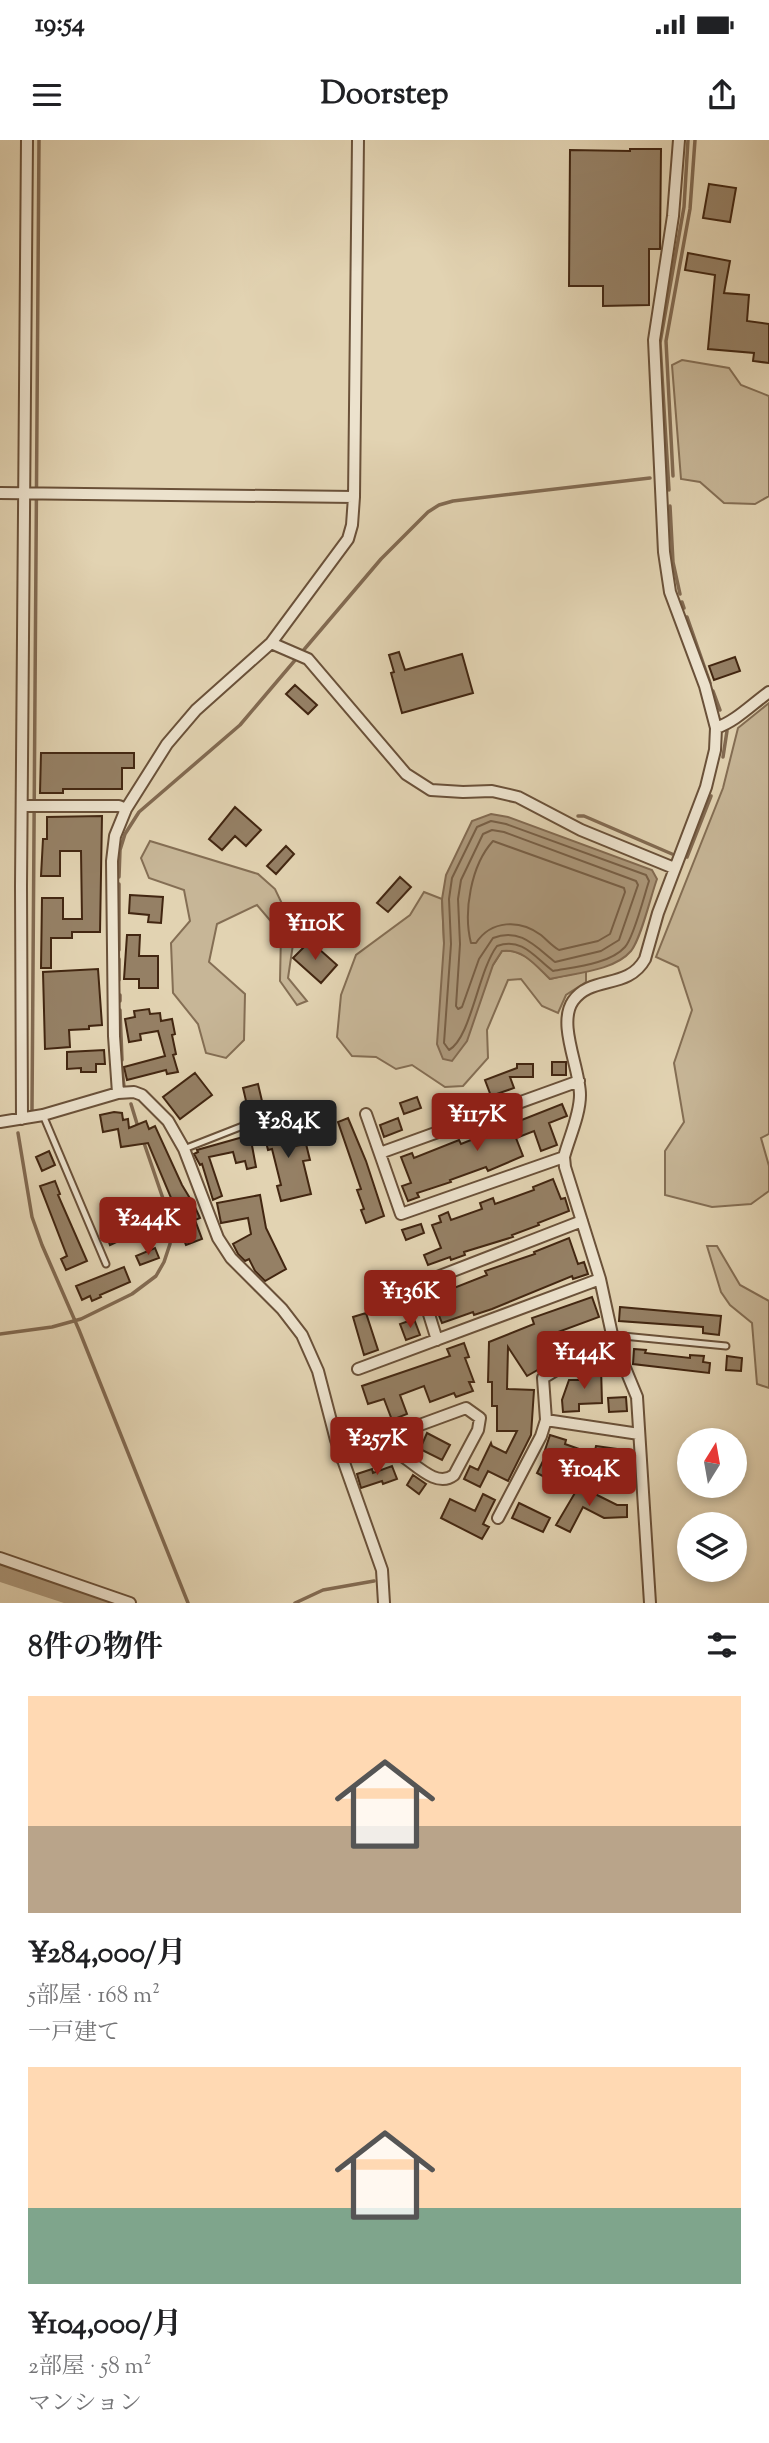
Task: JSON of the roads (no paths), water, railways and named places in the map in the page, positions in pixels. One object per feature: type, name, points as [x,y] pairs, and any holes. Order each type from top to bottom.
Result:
[{"type":"street","points":[[22,1119],[22,806],[32,493],[27,140]]},
{"type":"street","points":[[118,1093],[114,1036],[112,861],[115,835],[126,809],[167,744],[196,710],[271,643],[348,539],[352,525],[355,497],[358,140]]},
{"type":"street","points":[[650,1603],[637,1397],[613,1339],[600,1279],[564,1157],[580,1098],[567,1025],[569,1009],[574,999],[591,987],[626,978],[639,971],[645,960],[674,868],[706,787],[715,750],[716,728],[705,686],[670,592],[664,552],[654,340],[674,216],[679,140]]},
{"type":"street","points":[[0,493],[355,497]]},
{"type":"street","points":[[271,643],[308,659],[406,774],[431,790],[492,791],[518,797],[581,830],[674,868]]},
{"type":"street","points":[[716,728],[731,723],[769,692]]},
{"type":"street","points":[[22,806],[119,806],[126,809]]},
{"type":"street","points":[[380,1153],[579,1081]]},
{"type":"street","points":[[0,1122],[43,1115],[118,1093],[134,1092],[142,1095],[168,1121],[184,1149],[218,1238],[231,1258],[282,1309],[302,1335],[318,1371],[342,1459],[382,1570],[384,1603]]},
{"type":"street","points":[[366,1114],[401,1214],[564,1157]]},
{"type":"street","points":[[437,1340],[423,1295],[427,1281],[582,1221]]},
{"type":"street","points":[[358,1370],[600,1279]]},
{"type":"street","points":[[498,1518],[541,1436],[546,1420],[543,1378],[613,1339]]},
{"type":"street","points":[[342,1459],[381,1445],[392,1449],[436,1479],[449,1479],[454,1475],[478,1430],[480,1418],[466,1408],[417,1426],[407,1441]]},
{"type":"street","points":[[546,1420],[639,1434]]},
{"type":"street","points":[[0,1558],[130,1603]]},
{"type":"lane","points":[[184,1149],[253,1122],[295,1112]]},
{"type":"lane","points":[[43,1115],[106,1264]]},
{"type":"lane","points":[[613,1339],[623,1336],[726,1346]]},
{"type":"water","points":[[491,814],[508,817],[652,870],[657,879],[635,945],[624,958],[615,963],[550,979],[523,955],[502,951],[493,965],[467,1041],[452,1061],[443,1059],[437,1044],[444,943],[442,899],[446,875],[472,821]]},
{"type":"waterway","points":[[32,1110],[39,140]]},
{"type":"waterway","points":[[669,490],[660,343],[684,207],[688,140]]},
{"type":"waterway","points":[[673,476],[666,341],[690,209],[695,140]]},
{"type":"waterway","points":[[119,877],[120,850],[125,834],[139,812],[240,725],[381,559],[428,512],[453,501],[650,478]]},
{"type":"waterway","points":[[670,506],[673,562],[680,594]]},
{"type":"waterway","points":[[682,602],[684,608]]},
{"type":"waterway","points":[[687,617],[710,683]]},
{"type":"waterway","points":[[713,691],[720,710]]},
{"type":"waterway","points":[[723,757],[727,731]]},
{"type":"waterway","points":[[687,857],[711,796]]},
{"type":"waterway","points":[[578,816],[584,816],[672,854]]},
{"type":"waterway","points":[[119,884],[119,950]]},
{"type":"waterway","points":[[119,959],[119,980]]},
{"type":"waterway","points":[[120,995],[120,1001]]},
{"type":"waterway","points":[[120,1010],[122,1060]]},
{"type":"waterway","points":[[122,1068],[124,1087]]},
{"type":"waterway","points":[[131,1104],[138,1127]]},
{"type":"waterway","points":[[18,1133],[32,1217],[42,1245],[79,1330],[188,1603]]},
{"type":"waterway","points":[[0,1334],[52,1327],[81,1319],[132,1294],[156,1276],[170,1244],[171,1222],[143,1140]]},
{"type":"waterway","points":[[0,1570],[101,1603]]},
{"type":"waterway","points":[[295,1603],[323,1590],[374,1581]]}]
